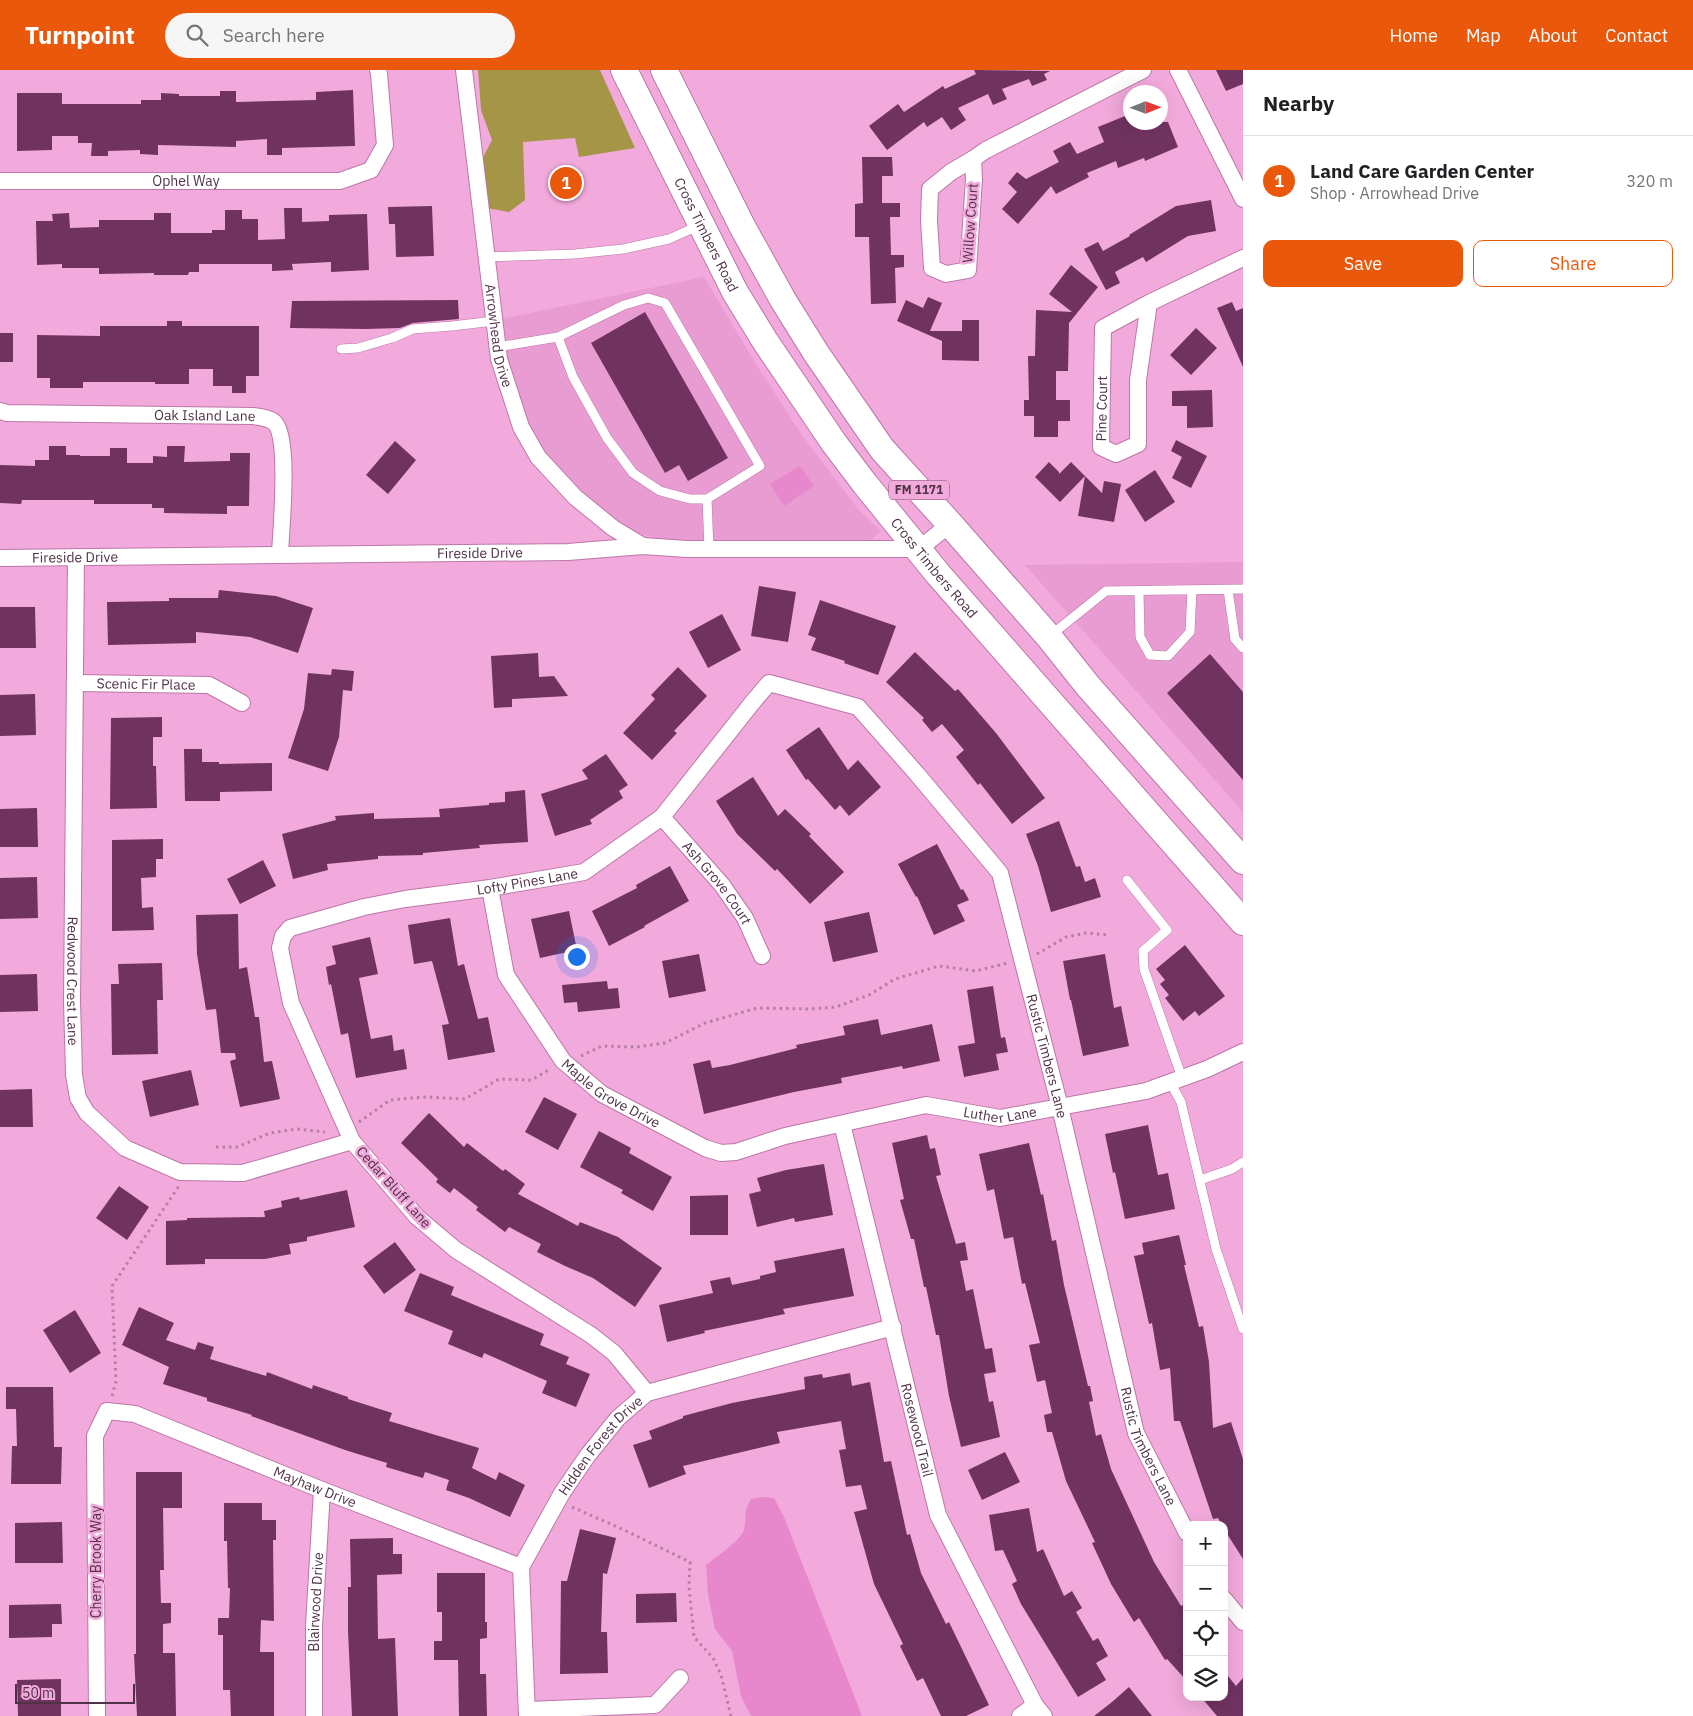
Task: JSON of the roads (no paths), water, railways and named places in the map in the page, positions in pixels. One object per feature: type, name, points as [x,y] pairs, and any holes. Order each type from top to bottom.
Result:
[{"type":"main road","name":"Cross Timbers Road","points":[[624,70],[735,292],[834,443],[938,574],[1243,922]]},
{"type":"main road","name":"FM 1171","points":[[664,70],[742,226],[816,353],[882,449],[950,524],[1088,686],[1243,862]]},
{"type":"street","name":"Ophel Way","points":[[0,181],[340,181],[372,170],[385,146],[378,70]]},
{"type":"street","name":"Arrowhead Drive","points":[[464,70],[497,347],[499,359],[521,427],[538,457],[575,497],[613,528],[642,546]]},
{"type":"street","name":"Willow Court","points":[[973,159],[974,180],[968,270],[946,274],[932,268],[929,220],[930,190],[951,172],[986,150],[1143,70]]},
{"type":"street","points":[[1178,70],[1243,198]]},
{"type":"street","name":"Pine Court","points":[[1149,303],[1138,380],[1138,444],[1116,454],[1101,447],[1103,328],[1149,303],[1243,258]]},
{"type":"street","name":"Oak Island Lane","points":[[0,412],[254,416],[274,422],[281,433],[283,451],[280,554]]},
{"type":"street","points":[[919,549],[950,524]]},
{"type":"street","name":"Fireside Drive","points":[[0,558],[568,552],[642,546],[709,549],[919,549]]},
{"type":"street","name":"Redwood Crest Lane","points":[[76,557],[72,1001],[74,1076],[78,1098],[86,1114],[125,1148],[180,1172],[243,1173],[349,1134]]},
{"type":"street","name":"Scenic Fir Place","points":[[76,683],[209,686],[242,703]]},
{"type":"street","name":"Lofty Pines Lane","points":[[280,948],[283,936],[290,928],[364,907],[584,872],[662,817],[769,683]]},
{"type":"street","name":"Rustic Timbers Lane","points":[[769,683],[858,707],[918,774],[1000,873],[1060,1107],[1136,1433],[1183,1524]]},
{"type":"street","name":"Ash Grove Court","points":[[662,817],[722,885],[745,918],[762,956]]},
{"type":"street","name":"Maple Grove Drive","points":[[490,888],[506,975],[564,1061],[602,1094],[705,1148],[721,1153],[736,1152],[785,1136],[842,1124]]},
{"type":"street","name":"Cedar Bluff Lane","points":[[280,948],[291,1003],[349,1134],[418,1217],[456,1250],[592,1335],[614,1353],[647,1393]]},
{"type":"street","name":"Luther Lane","points":[[842,1124],[926,1105],[1000,1118],[1146,1091],[1242,1054]]},
{"type":"street","name":"Rosewood Trail","points":[[842,1124],[938,1514],[1040,1710]]},
{"type":"street","name":"Hidden Forest Drive","points":[[521,1567],[558,1499],[588,1455],[618,1418],[647,1393],[893,1327]]},
{"type":"street","name":"Mayhaw Drive","points":[[107,1411],[134,1414],[322,1490],[521,1567]]},
{"type":"street","name":"Cherry Brook Way","points":[[97,1716],[95,1436],[107,1411]]},
{"type":"street","name":"Blairwood Drive","points":[[314,1716],[314,1626],[322,1490]]},
{"type":"street","points":[[521,1567],[527,1713],[655,1705],[680,1678]]},
{"type":"street","points":[[1228,1604],[1243,1622]]},
{"type":"street","points":[[1020,1716],[1040,1710]]},
{"type":"lane","points":[[486,257],[575,254],[623,249],[669,240],[700,225]]},
{"type":"lane","points":[[497,347],[558,337],[624,305],[648,298],[665,303],[760,466],[707,499],[690,499],[660,491],[633,473],[607,438],[573,377],[558,337]]},
{"type":"lane","points":[[341,349],[358,348],[392,338],[413,329],[494,320]]},
{"type":"lane","points":[[707,499],[709,549]]},
{"type":"lane","points":[[1048,637],[1106,591],[1243,589]]},
{"type":"lane","points":[[1139,590],[1140,637],[1150,655],[1168,656],[1190,632],[1192,590]]},
{"type":"lane","points":[[1228,590],[1236,639],[1243,648]]},
{"type":"lane","points":[[1127,880],[1167,930],[1143,951],[1144,969],[1176,1080],[1216,1249],[1243,1329]]},
{"type":"lane","points":[[1200,1180],[1232,1170],[1243,1162]]},
{"type":"place","name":"Land Care Garden Center","points":[[566,183]]}]
